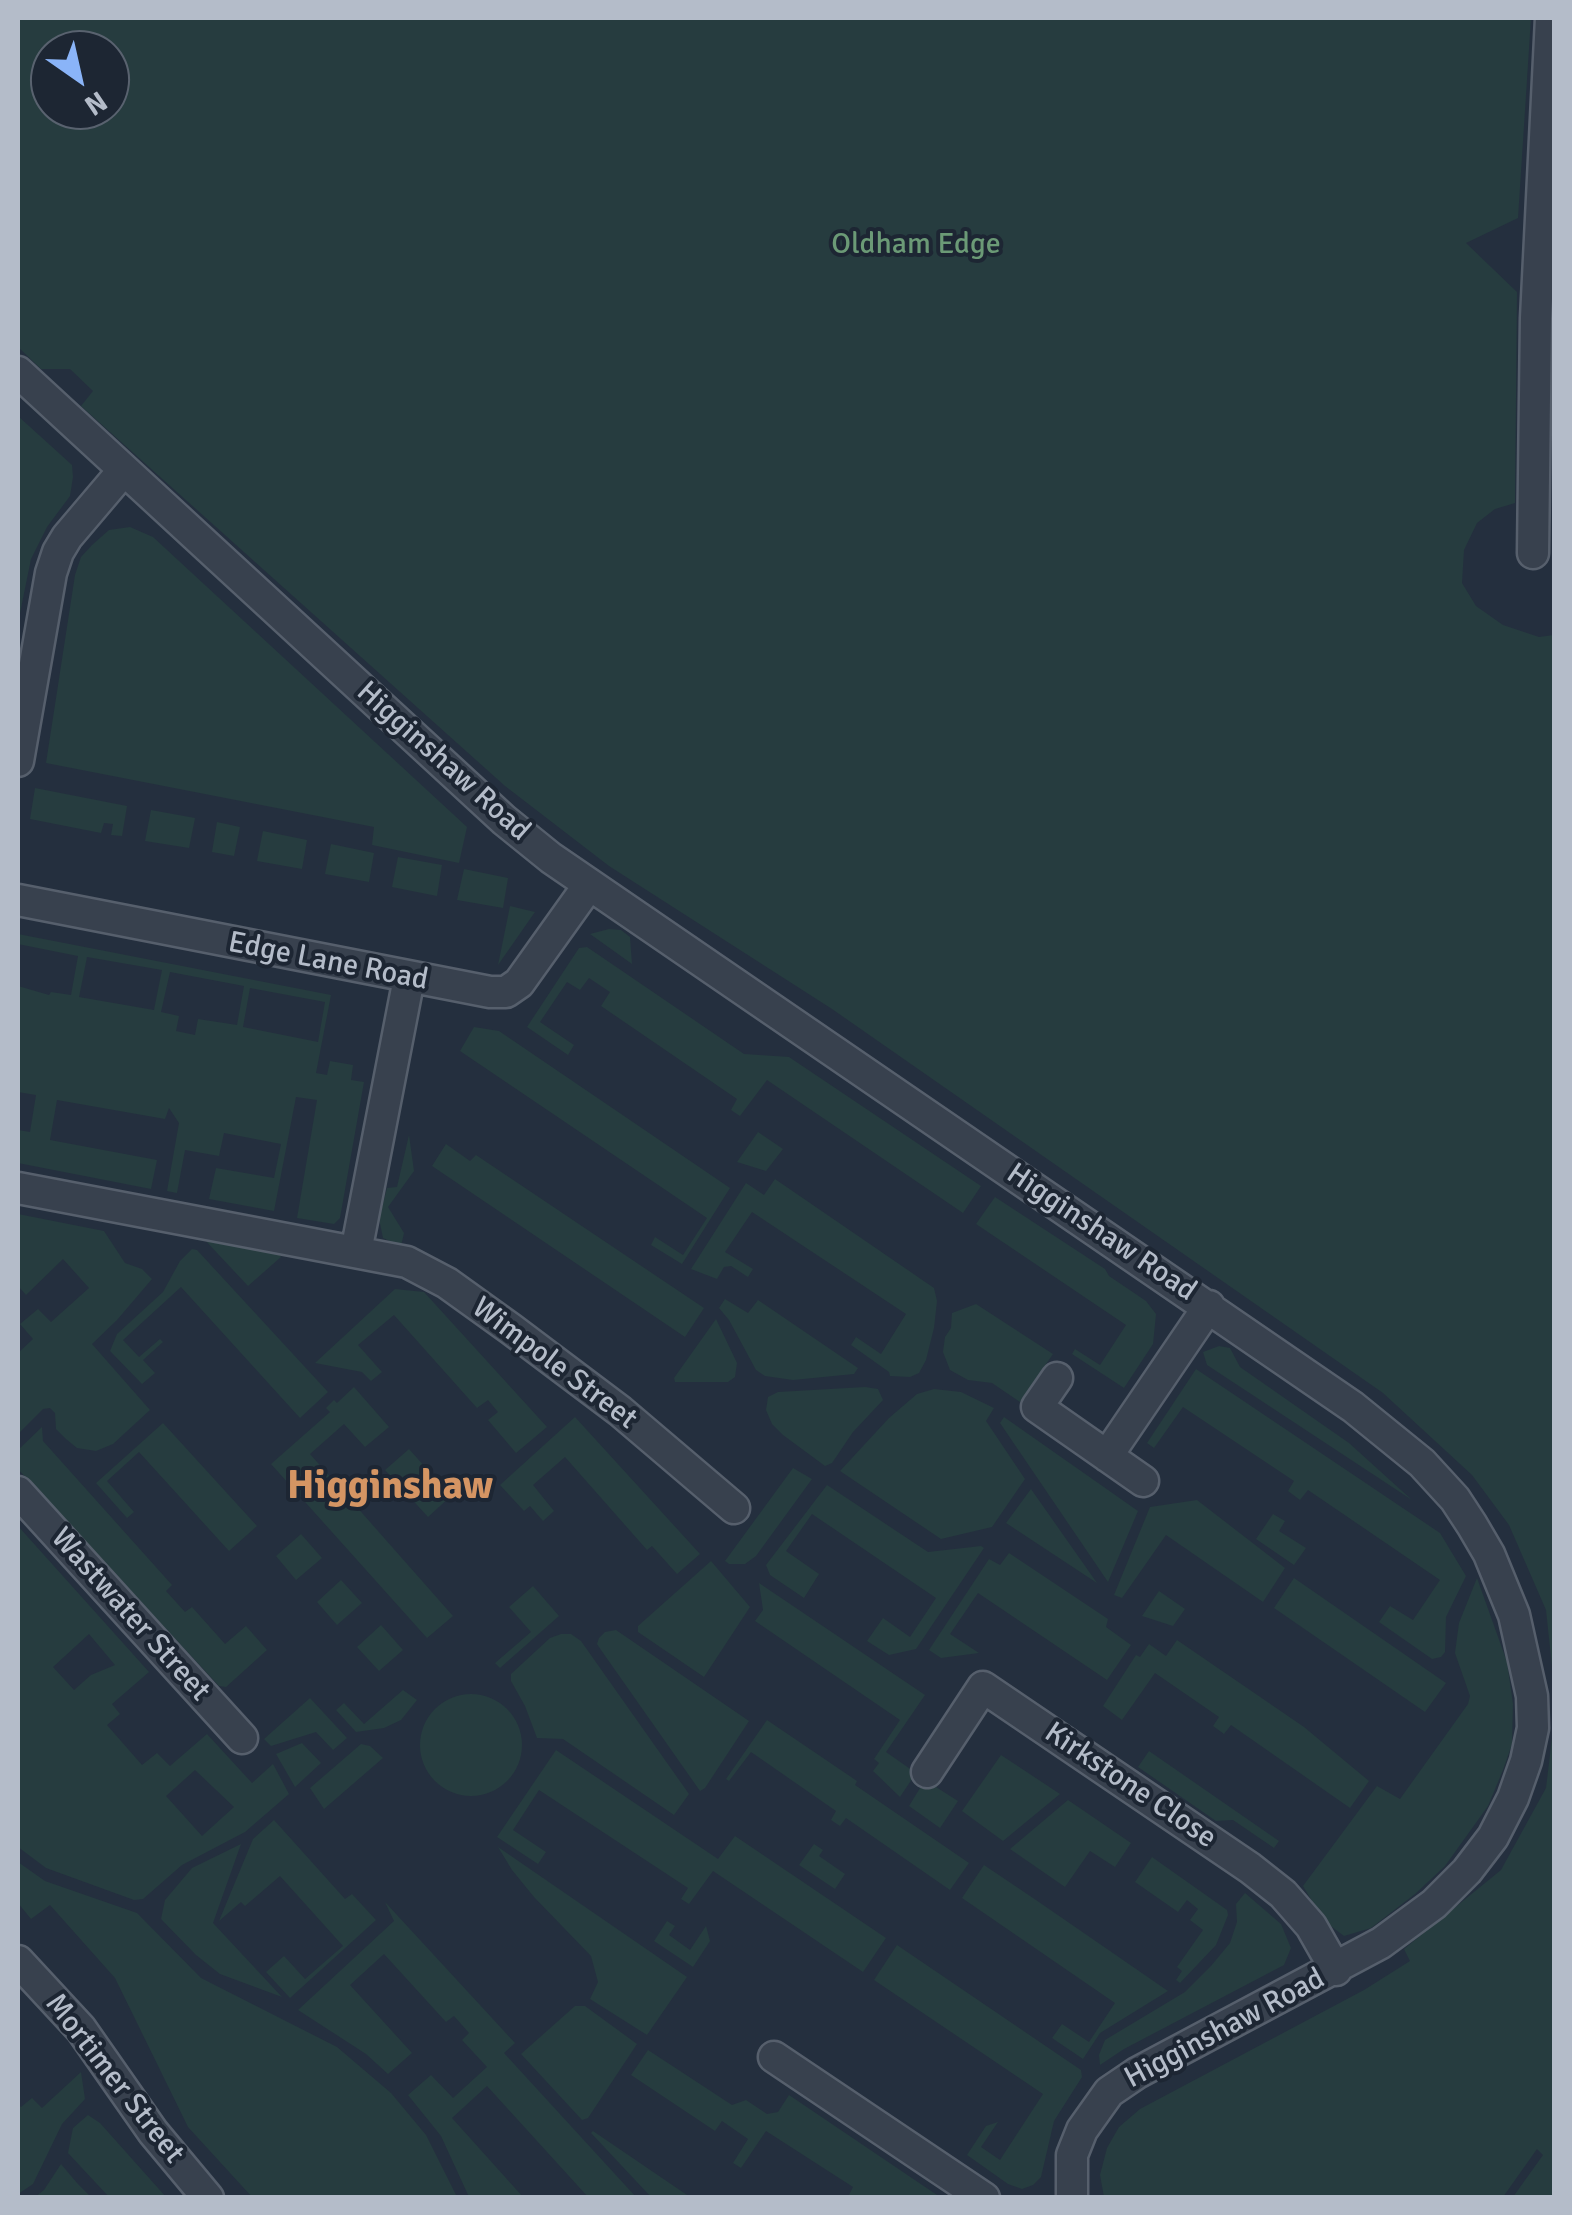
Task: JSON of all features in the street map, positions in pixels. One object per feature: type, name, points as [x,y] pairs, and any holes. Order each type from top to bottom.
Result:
[{"type":"street","points":[[1533,553],[1538,284],[1551,18]]},
{"type":"street","name":"Higginshaw Road","points":[[18,372],[504,820],[589,884],[1209,1306],[1391,1436],[1456,1499],[1488,1554],[1523,1645],[1532,1696],[1526,1761],[1493,1837],[1467,1872],[1434,1904],[1394,1934],[1336,1970],[1110,2092],[1082,2130],[1072,2155],[1072,2198]]},
{"type":"street","points":[[18,760],[54,562],[67,536],[123,472]]},
{"type":"street","name":"Edge Lane Road","points":[[18,900],[409,978],[506,992],[520,983],[534,965],[589,884]]},
{"type":"street","points":[[356,1252],[409,978]]},
{"type":"street","name":"Wimpole Street","points":[[18,1188],[407,1262],[447,1284],[620,1411],[734,1508]]},
{"type":"street","points":[[1107,1456],[1209,1306]]},
{"type":"street","points":[[1056,1378],[1037,1407],[1143,1481]]},
{"type":"street","name":"Wastwater Street","points":[[18,1492],[242,1738]]},
{"type":"street","name":"Kirkstone Close","points":[[927,1772],[983,1687],[1283,1894],[1311,1926],[1336,1970]]},
{"type":"street","name":"Mortimer Street","points":[[18,1961],[81,2030],[153,2132],[208,2198]]},
{"type":"street","points":[[774,2057],[984,2198]]},
{"type":"green space","name":"Oldham Edge","points":[[18,18],[1531,18],[1518,218],[1466,243],[1517,292],[1515,503],[1495,509],[1477,523],[1464,550],[1462,583],[1476,606],[1503,625],[1539,637],[1554,635],[1554,1686],[1546,1610],[1509,1525],[1472,1475],[1383,1393],[832,1009],[609,866],[505,786],[81,406],[93,391],[70,369],[41,369],[18,347]]},
{"type":"green space","points":[[18,416],[72,465],[73,477],[70,496],[47,527],[31,559],[18,623]]},
{"type":"green space","points":[[130,527],[153,537],[467,827],[459,863],[372,845],[374,827],[46,763],[81,557],[109,530]]},
{"type":"green space","points":[[35,788],[127,806],[122,836],[111,835],[113,824],[104,823],[101,833],[30,819]]},
{"type":"green space","points":[[151,810],[195,818],[189,848],[145,841]]},
{"type":"green space","points":[[217,822],[240,827],[234,856],[212,852]]},
{"type":"green space","points":[[263,831],[307,840],[302,869],[257,861]]},
{"type":"green space","points":[[331,844],[374,853],[369,882],[325,874]]},
{"type":"green space","points":[[398,857],[442,865],[437,896],[392,887]]},
{"type":"green space","points":[[464,869],[508,878],[503,908],[457,900]]},
{"type":"green space","points":[[510,906],[535,912],[498,965]]},
{"type":"green space","points":[[621,930],[630,937],[632,964],[590,934]]},
{"type":"green space","points":[[18,934],[331,995],[316,1073],[327,1075],[330,1061],[353,1065],[351,1080],[364,1082],[340,1218],[334,1224],[297,1218],[317,1100],[296,1097],[274,1211],[209,1199],[216,1168],[274,1178],[281,1144],[224,1133],[219,1156],[185,1150],[177,1193],[167,1191],[179,1123],[169,1108],[165,1119],[57,1100],[50,1140],[157,1160],[151,1189],[18,1163],[18,1130],[30,1132],[36,1095],[18,1092],[18,986],[49,995],[71,995],[78,956],[18,944]],"holes":[[[87,957],[162,970],[154,1010],[79,997]],[[170,972],[244,986],[237,1025],[198,1019],[195,1035],[176,1031],[179,1016],[161,1012]],[[250,988],[325,1002],[318,1042],[243,1027]]]},
{"type":"green space","points":[[587,947],[744,1054],[789,1057],[981,1186],[963,1213],[767,1080],[740,1116],[731,1110],[737,1099],[601,1006],[610,992],[589,978],[580,990],[567,982],[540,1022],[574,1045],[568,1055],[527,1027],[579,948]]},
{"type":"green space","points":[[474,1027],[499,1031],[730,1188],[682,1264],[651,1245],[655,1237],[683,1255],[707,1218],[460,1051]]},
{"type":"green space","points":[[758,1132],[783,1149],[766,1171],[737,1162]]},
{"type":"green space","points":[[409,1135],[414,1171],[388,1207],[404,1233],[401,1246],[383,1238],[379,1219],[387,1188],[397,1187]]},
{"type":"green space","points":[[446,1144],[470,1161],[476,1155],[704,1308],[685,1337],[432,1166]]},
{"type":"green space","points":[[775,1179],[934,1288],[934,1328],[919,1373],[910,1377],[890,1376],[851,1345],[856,1337],[881,1354],[906,1314],[752,1212],[725,1252],[753,1269],[748,1277],[731,1266],[724,1267],[717,1279],[691,1269],[746,1183],[764,1195]]},
{"type":"green space","points":[[995,1197],[1105,1269],[1109,1276],[1146,1301],[1156,1314],[1153,1344],[1124,1388],[1072,1354],[1075,1349],[1100,1365],[1126,1325],[976,1224]]},
{"type":"green space","points":[[18,1214],[104,1231],[125,1263],[142,1269],[152,1279],[92,1344],[150,1410],[113,1444],[96,1451],[77,1448],[66,1439],[56,1429],[55,1413],[50,1408],[43,1409],[18,1434],[18,1353],[33,1339],[20,1324],[38,1309],[51,1322],[89,1288],[63,1259],[26,1295],[18,1286]]},
{"type":"green space","points":[[203,1238],[277,1251],[281,1257],[248,1286]]},
{"type":"green space","points":[[192,1249],[328,1392],[300,1418],[181,1287],[123,1340],[139,1357],[160,1339],[163,1342],[143,1360],[155,1373],[142,1384],[110,1351],[117,1334],[163,1292],[180,1261]]},
{"type":"green space","points":[[395,1289],[424,1292],[547,1427],[516,1453],[488,1420],[498,1412],[488,1400],[477,1408],[394,1315],[358,1345],[382,1372],[371,1381],[362,1372],[315,1363]]},
{"type":"green space","points":[[725,1299],[748,1313],[758,1300],[858,1368],[854,1374],[793,1380],[765,1376],[756,1370],[719,1308]]},
{"type":"green space","points":[[976,1304],[1053,1354],[1020,1402],[992,1383],[968,1380],[950,1370],[943,1352],[952,1313]]},
{"type":"green space","points":[[716,1319],[737,1363],[735,1377],[728,1382],[675,1382],[674,1378]]},
{"type":"green space","points":[[1219,1346],[1230,1348],[1240,1367],[1349,1443],[1412,1500],[1207,1365],[1203,1352]]},
{"type":"green space","points":[[1196,1369],[1440,1533],[1466,1576],[1446,1617],[1445,1652],[1441,1657],[1432,1659],[1379,1622],[1390,1606],[1413,1620],[1440,1580],[1308,1490],[1300,1500],[1288,1491],[1294,1481],[1183,1407],[1154,1448],[1147,1443]]},
{"type":"green space","points":[[354,1387],[389,1427],[365,1447],[344,1424],[310,1454],[453,1616],[427,1638],[271,1464],[330,1412],[326,1408],[334,1400],[337,1403]]},
{"type":"green space","points":[[878,1389],[883,1400],[853,1432],[832,1463],[825,1466],[783,1435],[766,1410],[768,1397],[778,1392]]},
{"type":"green space","points":[[934,1389],[961,1392],[994,1408],[986,1421],[1025,1479],[992,1527],[941,1539],[840,1471],[889,1418],[917,1394]]},
{"type":"green space","points":[[575,1417],[700,1554],[677,1574],[652,1546],[647,1550],[565,1457],[533,1485],[554,1511],[543,1521],[530,1506],[524,1511],[500,1485]]},
{"type":"green space","points":[[1004,1417],[1138,1511],[1108,1582],[1000,1423]]},
{"type":"green space","points":[[163,1423],[257,1526],[229,1551],[139,1452],[107,1481],[134,1512],[127,1518],[96,1483]]},
{"type":"green space","points":[[42,1427],[43,1441],[172,1585],[166,1591],[185,1612],[192,1607],[225,1644],[246,1626],[267,1650],[226,1687],[219,1686],[18,1469],[18,1450]]},
{"type":"green space","points":[[409,1449],[451,1496],[428,1517],[385,1470]]},
{"type":"green space","points":[[793,1468],[812,1479],[756,1556],[745,1564],[729,1564],[725,1561]]},
{"type":"green space","points":[[827,1485],[928,1552],[984,1548],[916,1649],[889,1655],[867,1641],[883,1618],[910,1637],[936,1598],[812,1514],[786,1551],[819,1574],[804,1598],[770,1575],[766,1565]]},
{"type":"green space","points":[[1031,1489],[1097,1583],[1006,1523]]},
{"type":"green space","points":[[1197,1500],[1285,1568],[1263,1602],[1166,1535],[1122,1598],[1114,1595],[1150,1507]]},
{"type":"green space","points":[[1273,1514],[1285,1521],[1279,1531],[1306,1548],[1294,1565],[1256,1539]]},
{"type":"green space","points":[[18,1526],[149,1672],[112,1704],[120,1714],[107,1725],[142,1765],[157,1753],[170,1766],[207,1734],[252,1783],[273,1764],[289,1794],[245,1832],[182,1865],[143,1899],[134,1900],[46,1868],[18,1847]],"holes":[[[89,1634],[115,1665],[91,1675],[74,1690],[53,1667]],[[195,1770],[234,1807],[202,1836],[166,1796]]]},
{"type":"green space","points":[[301,1534],[322,1558],[296,1580],[276,1556]]},
{"type":"green space","points":[[1009,1553],[1108,1619],[1106,1627],[1131,1645],[1107,1680],[978,1593],[950,1634],[979,1653],[941,1658],[929,1650],[989,1559],[1000,1565]]},
{"type":"green space","points":[[711,1561],[750,1607],[704,1677],[638,1632],[638,1626]]},
{"type":"green space","points":[[1294,1578],[1446,1683],[1425,1712],[1274,1608]]},
{"type":"green space","points":[[1477,1578],[1507,1662],[1513,1704],[1512,1744],[1503,1770],[1488,1806],[1445,1866],[1371,1928],[1344,1936],[1324,1921],[1303,1886],[1377,1786],[1400,1799],[1468,1704],[1470,1696],[1455,1653],[1459,1623]]},
{"type":"green space","points":[[341,1580],[362,1603],[337,1625],[317,1602]]},
{"type":"green space","points":[[759,1583],[925,1695],[886,1752],[916,1773],[900,1797],[873,1771],[879,1763],[874,1759],[900,1720],[755,1621],[763,1610]]},
{"type":"green space","points":[[533,1586],[559,1616],[500,1668],[495,1663],[531,1632],[509,1607]]},
{"type":"green space","points":[[1159,1591],[1185,1609],[1173,1626],[1142,1616]]},
{"type":"green space","points":[[381,1625],[403,1650],[379,1671],[357,1647]]},
{"type":"green space","points":[[616,1630],[749,1721],[700,1791],[597,1644],[605,1632]]},
{"type":"green space","points":[[571,1634],[581,1641],[689,1794],[674,1815],[563,1739],[537,1738],[511,1674],[550,1638]]},
{"type":"green space","points":[[1177,1640],[1304,1727],[1369,1781],[1350,1808],[1231,1725],[1224,1734],[1213,1726],[1219,1717],[1155,1673],[1122,1720],[1103,1706],[1136,1655],[1140,1657],[1149,1644],[1166,1656]]},
{"type":"green space","points":[[403,1690],[417,1700],[401,1720],[384,1728],[356,1732],[336,1710],[344,1703],[364,1724]]},
{"type":"green space","points":[[471,1694],[491,1698],[507,1709],[518,1725],[522,1745],[518,1765],[507,1781],[491,1792],[471,1796],[451,1792],[435,1781],[424,1765],[420,1745],[424,1725],[435,1709],[451,1698]]},
{"type":"green space","points":[[310,1698],[347,1738],[333,1750],[316,1732],[271,1746],[264,1739]]},
{"type":"green space","points":[[767,1720],[969,1863],[950,1890],[846,1818],[840,1826],[831,1820],[836,1811],[751,1752],[729,1781],[726,1779]]},
{"type":"green space","points":[[1554,1721],[1554,2197],[1513,2197],[1543,2155],[1537,2149],[1503,2197],[1104,2197],[1100,2175],[1107,2148],[1119,2127],[1140,2109],[1364,1990],[1410,1961],[1404,1949],[1501,1870],[1546,1788]]},
{"type":"green space","points":[[302,1743],[321,1763],[295,1787],[276,1754]]},
{"type":"green space","points":[[361,1744],[370,1746],[383,1758],[324,1809],[310,1788]]},
{"type":"green space","points":[[556,1750],[718,1859],[735,1836],[886,1938],[863,1972],[713,1871],[689,1904],[681,1899],[688,1888],[539,1790],[513,1830],[546,1852],[538,1864],[497,1837]]},
{"type":"green space","points":[[1149,1751],[1279,1841],[1274,1848],[1233,1820],[1216,1821],[1138,1767]]},
{"type":"green space","points":[[1001,1755],[1060,1794],[1003,1841],[962,1811]]},
{"type":"green space","points":[[925,1780],[958,1801],[940,1828],[909,1806]]},
{"type":"green space","points":[[1068,1800],[1131,1843],[1115,1867],[1090,1851],[1065,1887],[1010,1849]]},
{"type":"green space","points":[[274,1820],[345,1899],[352,1894],[376,1920],[290,1998],[266,1972],[284,1956],[305,1979],[343,1946],[280,1876],[245,1906],[241,1902],[219,1921],[253,1839]]},
{"type":"green space","points":[[241,1844],[213,1923],[282,1997],[220,1974],[161,1919],[165,1900],[192,1868]]},
{"type":"green space","points":[[814,1844],[823,1850],[819,1856],[845,1874],[835,1889],[799,1865]]},
{"type":"green space","points":[[498,1847],[687,1977],[647,2035],[590,1999],[598,1982],[591,1956],[534,1897]]},
{"type":"green space","points":[[1152,1857],[1227,1910],[1216,1945],[1180,1983],[1176,1980],[1182,1971],[1177,1967],[1203,1930],[1190,1920],[1198,1909],[1187,1900],[1178,1912],[1135,1882]]},
{"type":"green space","points":[[18,1862],[45,1881],[137,1913],[201,1978],[337,2047],[391,2093],[426,2135],[457,2197],[252,2197],[188,2127],[115,1978],[50,1905],[31,1919],[18,1903]]},
{"type":"green space","points":[[984,1865],[1168,1991],[1100,2033],[1083,2059],[1052,2038],[1062,2024],[1089,2042],[1115,2003],[962,1898]]},
{"type":"green space","points":[[1245,1893],[1281,1924],[1291,1948],[1284,1965],[1100,2065],[1105,2040],[1185,1992],[1211,1966],[1230,1943],[1237,1922],[1236,1904]]},
{"type":"green space","points":[[385,1902],[515,2043],[504,2053],[636,2197],[588,2197],[487,2086],[452,2118],[523,2197],[469,2197],[441,2136],[408,2095],[431,2075],[453,2098],[487,2067],[462,2040],[469,2033],[454,2016],[446,2022],[384,1954],[350,1985],[412,2053],[388,2074],[366,2054],[298,2010],[394,1921]]},
{"type":"green space","points":[[667,1921],[675,1926],[669,1935],[690,1950],[706,1926],[710,1941],[693,1967],[654,1941]]},
{"type":"green space","points":[[897,1945],[1081,2070],[1082,2077],[1054,2121],[1041,2177],[1033,2185],[1022,2189],[1008,2184],[967,2155],[986,2126],[998,2122],[981,2147],[1000,2160],[1043,2094],[874,1980]]},
{"type":"green space","points":[[575,2006],[585,2006],[637,2044],[588,2118],[582,2120],[521,2054]]},
{"type":"green space","points":[[648,2050],[732,2105],[746,2100],[767,2114],[778,2112],[789,2095],[940,2197],[848,2197],[853,2187],[766,2131],[741,2168],[733,2163],[748,2139],[722,2121],[715,2131],[631,2075]]},
{"type":"green space","points":[[81,2072],[85,2099],[62,2124],[33,2184],[18,2194],[18,2104],[21,2107],[32,2098],[42,2108]]},
{"type":"green space","points":[[88,2115],[100,2123],[166,2197],[109,2197],[68,2153],[73,2128]]},
{"type":"green space","points":[[593,2131],[690,2197],[651,2197]]},
{"type":"green space","points":[[61,2164],[77,2183],[91,2197],[35,2197]]},
{"type":"district","name":"Higginshaw","points":[[390,1487]]}]
